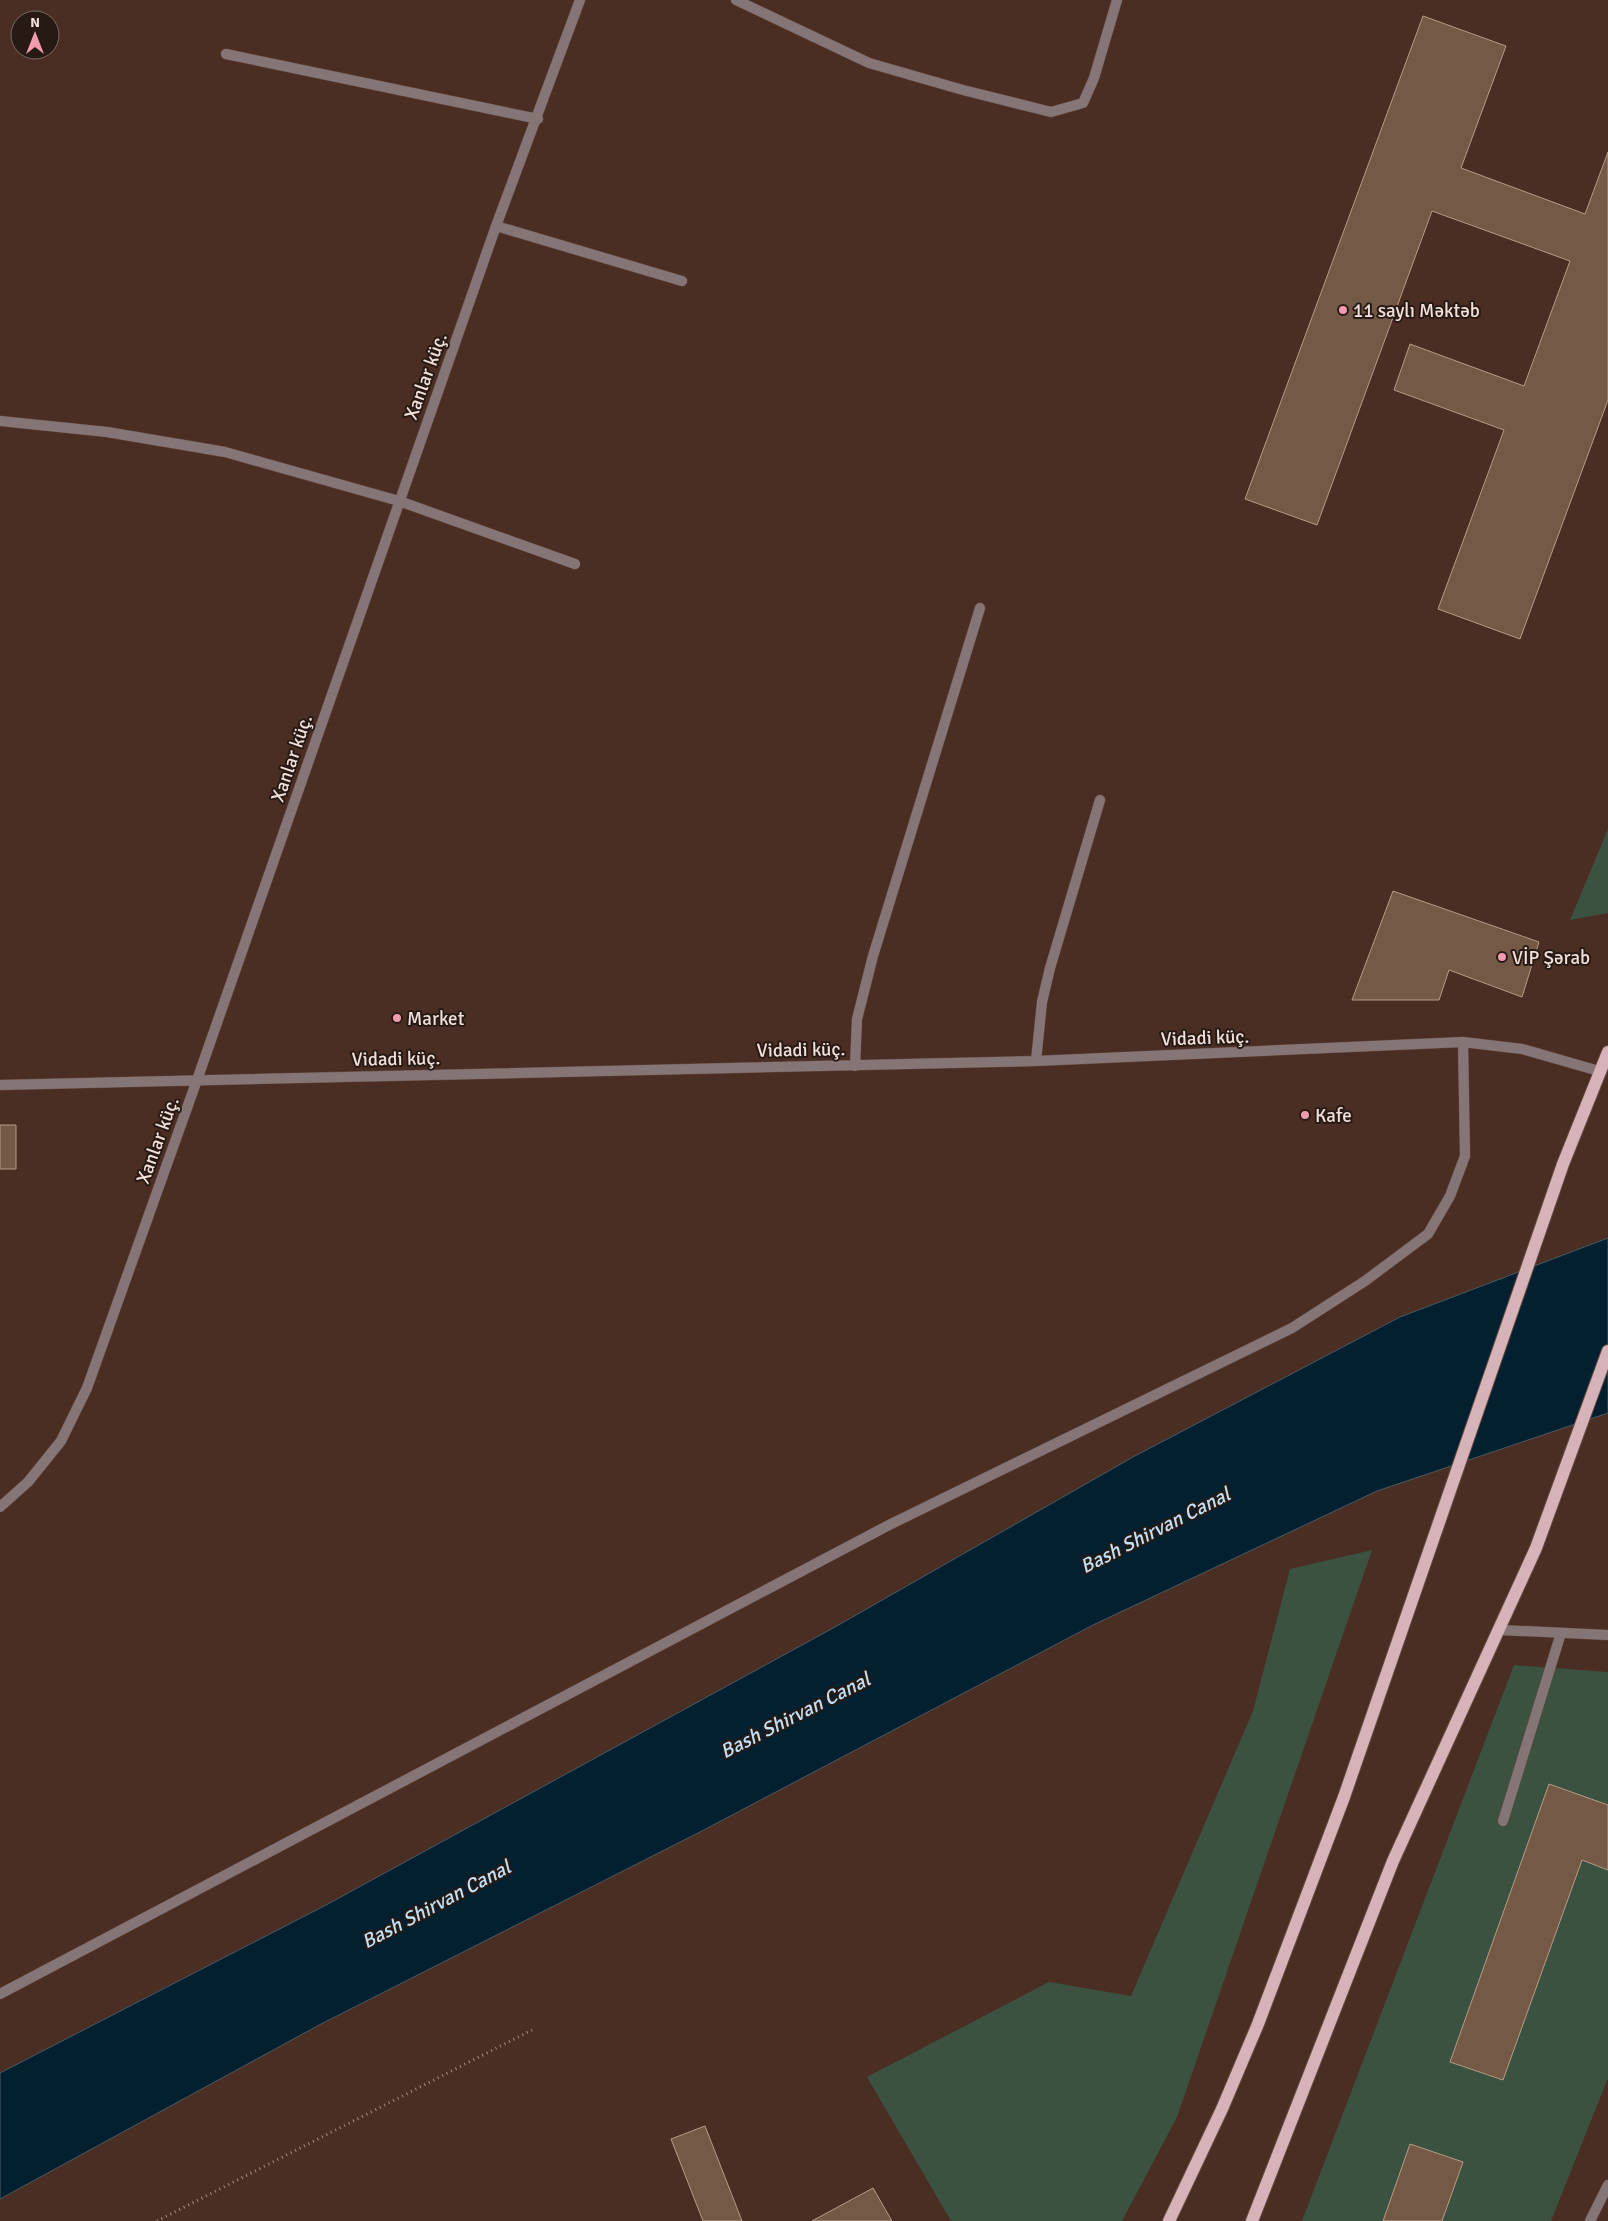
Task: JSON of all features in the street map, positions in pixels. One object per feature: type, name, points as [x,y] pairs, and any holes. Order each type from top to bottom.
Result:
[{"type":"main road","points":[[1169,2221],[1218,2117],[1258,2024],[1344,1797],[1563,1164],[1608,1052]]},
{"type":"main road","points":[[1252,2221],[1393,1861],[1536,1548],[1608,1351]]},
{"type":"street","name":"Xanlar küç.","points":[[0,1507],[28,1482],[61,1441],[86,1388],[197,1080],[496,226],[538,119],[580,0]]},
{"type":"street","points":[[736,0],[870,63],[963,90],[1051,112],[1083,103],[1094,78],[1117,0]]},
{"type":"street","points":[[226,54],[538,119]]},
{"type":"street","points":[[496,226],[682,281]]},
{"type":"street","points":[[0,421],[107,432],[225,452],[399,501],[575,564]]},
{"type":"street","points":[[855,1066],[858,1019],[873,956],[980,608]]},
{"type":"street","points":[[1036,1061],[1042,1002],[1050,968],[1100,800]]},
{"type":"street","points":[[0,1994],[889,1525],[1292,1328],[1365,1281],[1428,1234],[1450,1196],[1465,1156],[1463,1042]]},
{"type":"street","name":"Vidadi küç.","points":[[0,1084],[1036,1061],[1463,1042],[1522,1049],[1599,1071]]},
{"type":"street","points":[[1500,1630],[1608,1635]]},
{"type":"street","points":[[1503,1821],[1561,1633]]},
{"type":"street","points":[[1590,2221],[1608,2185]]},
{"type":"path","points":[[157,2221],[532,2030]]},
{"type":"green space","points":[[1608,829],[1608,913],[1570,920]]},
{"type":"green space","points":[[1372,1550],[1177,2117],[1122,2221],[951,2221],[867,2077],[1049,1982],[1131,1996],[1253,1711],[1290,1569]]},
{"type":"green space","points":[[1514,1665],[1608,1672],[1608,2078],[1551,2221],[1302,2221]]},
{"type":"water","name":"Bash Shirvan Canal","points":[[1608,1238],[1608,1413],[1377,1491],[1093,1625],[698,1833],[321,2024],[0,2199],[0,2073],[328,1904],[835,1627],[1133,1457],[1400,1317]]},
{"type":"building","points":[[1423,16],[1506,46],[1461,168],[1585,214],[1608,152],[1608,400],[1520,639],[1438,609],[1504,430],[1394,390],[1410,344],[1524,386],[1570,261],[1432,211],[1317,525],[1245,499]]},
{"type":"building","points":[[1393,891],[1539,942],[1522,997],[1449,970],[1439,1000],[1352,1000]]},
{"type":"building","points":[[0,1125],[16,1125],[16,1169],[0,1169]]},
{"type":"building","points":[[1549,1784],[1608,1805],[1608,1870],[1582,1860],[1503,2080],[1450,2062]]},
{"type":"building","points":[[705,2126],[742,2221],[703,2221],[671,2139]]},
{"type":"building","points":[[1410,2144],[1463,2162],[1442,2221],[1383,2221]]},
{"type":"building","points":[[873,2188],[892,2221],[812,2221]]},
{"type":"place","name":"11 saylı Məktəb","points":[[1343,310]]},
{"type":"place","name":"VİP Şərab","points":[[1502,957]]},
{"type":"place","name":"Market","points":[[397,1018]]},
{"type":"place","name":"Kafe","points":[[1305,1115]]}]
